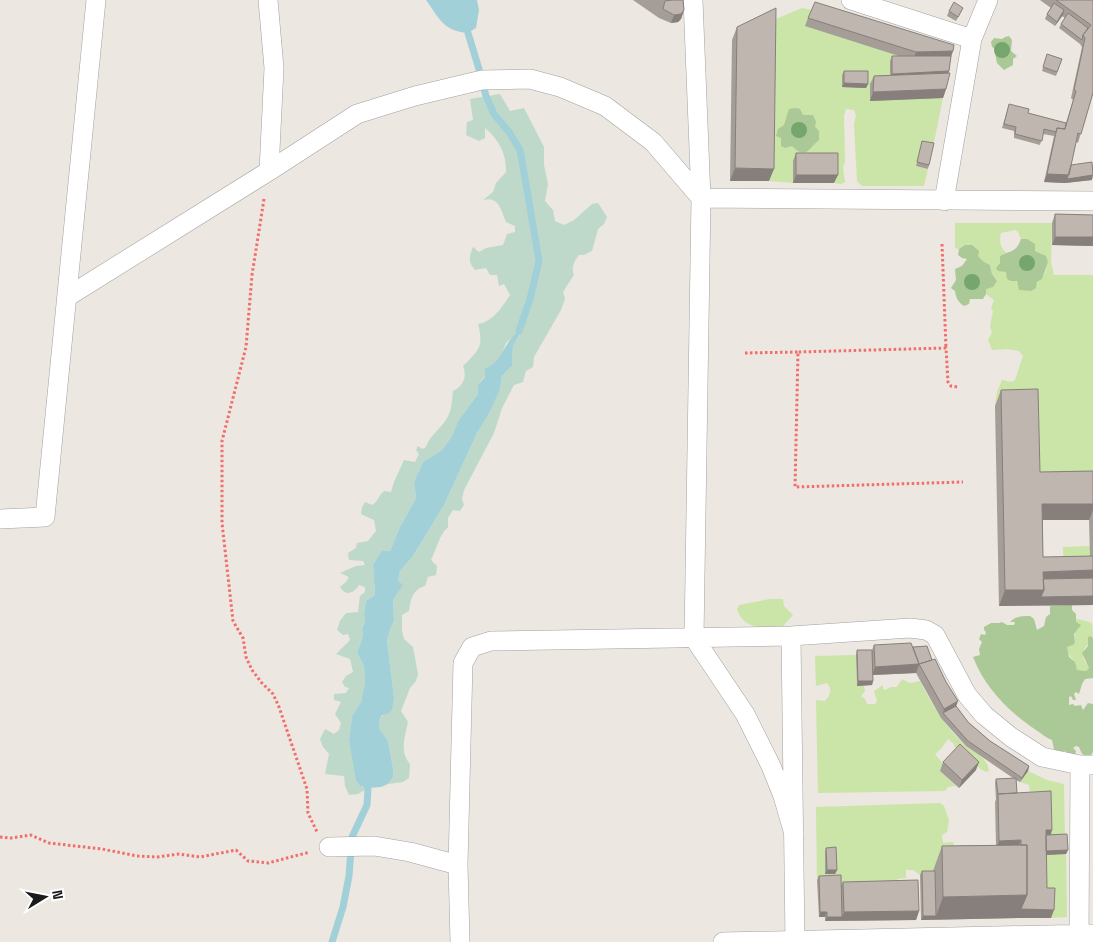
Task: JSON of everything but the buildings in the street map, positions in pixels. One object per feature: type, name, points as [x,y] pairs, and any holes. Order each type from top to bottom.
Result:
[{"type":"street","points":[[0,519],[45,517],[96,0]]},
{"type":"street","points":[[268,0],[274,68],[269,171]]},
{"type":"street","points":[[693,0],[701,198],[694,638],[745,714],[783,796],[794,834]]},
{"type":"street","points":[[851,0],[972,40]]},
{"type":"street","points":[[944,201],[972,40],[988,0]]},
{"type":"street","points":[[67,296],[269,171],[357,114],[415,96],[482,80],[530,78],[560,87],[605,106],[653,142],[701,198],[944,201],[1093,200]]},
{"type":"street","points":[[460,942],[458,864],[463,663],[472,647],[491,642],[791,636],[910,628],[926,630],[935,635],[963,688],[984,715],[1011,737],[1042,757],[1087,765],[1084,937],[723,942]]},
{"type":"street","points":[[791,636],[795,941]]},
{"type":"street","points":[[329,847],[374,846],[410,852],[458,864]]},
{"type":"path","points":[[0,836],[11,838],[31,835],[49,843],[102,849],[137,856],[157,857],[179,854],[200,857],[236,850],[248,861],[268,863],[329,847],[314,829],[308,813],[307,789],[273,694],[252,670],[246,657],[243,638],[233,621],[222,524],[222,441],[246,348],[252,275],[269,171]]},
{"type":"path","points":[[942,244],[948,382],[951,386],[957,387]]},
{"type":"path","points":[[744,353],[946,348]]},
{"type":"path","points":[[798,352],[795,487],[963,482]]},
{"type":"green space","points":[[802,8],[812,10],[913,60],[890,78],[870,85],[870,101],[943,98],[933,147],[921,145],[916,166],[928,169],[924,186],[862,186],[857,181],[854,124],[856,115],[854,110],[846,109],[844,116],[845,162],[843,167],[845,182],[841,184],[834,183],[834,162],[794,161],[793,183],[769,181],[771,21]]},
{"type":"green space","points":[[1009,36],[1012,40],[1011,51],[1017,56],[1013,59],[1013,65],[1004,70],[997,63],[991,42],[994,38],[1002,39]]},
{"type":"green space","points":[[500,94],[510,111],[524,108],[544,147],[544,165],[548,184],[545,201],[553,210],[555,221],[564,225],[574,220],[592,204],[598,203],[607,217],[604,224],[598,229],[592,251],[579,255],[574,262],[574,275],[563,292],[565,299],[561,310],[534,357],[533,367],[526,371],[523,382],[514,385],[502,408],[494,433],[464,490],[462,499],[464,505],[460,511],[453,510],[448,518],[448,527],[440,538],[431,560],[437,566],[436,575],[428,577],[425,586],[415,593],[409,611],[402,615],[404,639],[413,647],[418,674],[401,711],[408,722],[404,738],[404,749],[410,764],[409,778],[403,782],[388,784],[393,777],[393,768],[388,741],[379,728],[379,721],[394,697],[387,640],[394,621],[393,600],[400,589],[398,581],[400,571],[413,556],[444,505],[477,433],[500,389],[502,376],[512,366],[513,344],[519,332],[506,343],[502,354],[478,385],[478,394],[458,421],[452,436],[442,450],[423,462],[414,482],[416,498],[400,527],[390,551],[373,565],[375,595],[366,601],[365,622],[362,629],[363,636],[357,653],[364,666],[365,683],[361,702],[352,716],[349,740],[360,786],[368,788],[358,794],[349,795],[345,786],[344,776],[325,774],[329,754],[323,747],[320,739],[325,729],[334,734],[339,730],[341,723],[335,714],[341,702],[334,700],[334,694],[346,693],[349,688],[345,687],[342,682],[346,676],[353,672],[350,659],[336,654],[350,640],[348,634],[343,635],[337,630],[340,621],[346,613],[358,612],[360,596],[365,592],[365,587],[359,585],[350,593],[342,590],[340,587],[349,577],[340,573],[356,566],[365,565],[363,561],[349,560],[348,553],[356,548],[357,543],[368,541],[376,531],[374,520],[361,514],[362,507],[365,502],[374,504],[384,491],[391,492],[404,460],[415,462],[419,454],[416,450],[418,446],[422,449],[426,447],[430,439],[447,419],[453,391],[464,380],[463,366],[479,348],[480,332],[478,324],[493,317],[510,295],[504,284],[499,286],[497,275],[490,275],[486,268],[475,270],[470,259],[473,247],[479,252],[486,248],[503,245],[507,234],[515,232],[515,226],[506,222],[496,202],[488,199],[483,200],[493,192],[496,183],[506,172],[505,159],[501,148],[495,138],[485,128],[485,138],[479,141],[466,135],[467,122],[473,120],[470,99]]},
{"type":"green space","points":[[789,109],[800,109],[803,115],[813,115],[816,122],[815,127],[819,131],[819,140],[804,153],[792,146],[785,148],[781,146],[781,138],[776,136],[778,129],[784,125]]},
{"type":"green space","points":[[955,223],[1052,223],[1051,262],[1054,275],[1093,275],[1093,488],[1034,489],[1032,405],[995,406],[997,392],[1002,380],[1012,382],[1015,380],[1023,356],[1019,351],[1007,349],[992,350],[988,340],[992,333],[990,326],[993,311],[991,308],[994,300],[986,294],[986,289],[997,281],[992,274],[990,265],[978,256],[978,251],[965,245],[959,249],[955,248]],"holes":[[[1015,230],[1021,239],[1027,239],[1035,251],[1042,254],[1048,262],[1045,273],[1031,291],[1024,289],[1006,272],[996,268],[1000,263],[1000,256],[1006,253],[1002,248],[1001,233]]]},
{"type":"green space","points":[[1021,239],[1027,239],[1035,244],[1035,251],[1046,256],[1048,262],[1042,279],[1037,282],[1036,288],[1031,291],[1019,290],[1017,281],[1007,279],[1006,272],[998,271],[996,268],[1000,263],[1000,256],[1015,249]]},
{"type":"green space","points":[[965,245],[972,245],[979,251],[978,256],[990,265],[992,274],[997,281],[993,287],[986,289],[983,299],[970,299],[969,304],[964,306],[951,288],[956,280],[955,269],[962,266],[967,259],[958,255],[959,249]]},
{"type":"green space","points":[[1090,546],[1091,572],[1064,573],[1063,547]]},
{"type":"green space","points":[[770,599],[783,599],[784,606],[793,615],[783,626],[762,627],[749,624],[740,616],[737,609],[739,605]]},
{"type":"green space","points":[[1072,605],[1072,610],[1076,614],[1076,622],[1081,625],[1074,634],[1075,643],[1067,647],[1069,657],[1075,662],[1077,670],[1086,671],[1089,668],[1082,653],[1088,646],[1088,637],[1091,636],[1093,639],[1093,678],[1085,679],[1079,694],[1076,692],[1074,694],[1076,700],[1073,700],[1071,696],[1069,697],[1069,705],[1081,705],[1083,710],[1088,703],[1093,704],[1093,752],[1087,756],[1082,754],[1079,747],[1076,746],[1073,748],[1076,751],[1075,755],[1065,751],[1060,753],[1054,749],[1052,740],[1016,715],[991,689],[973,657],[980,655],[979,649],[982,642],[979,639],[981,634],[985,635],[984,627],[991,623],[1002,622],[1007,625],[1014,625],[1015,622],[1010,622],[1022,616],[1030,616],[1034,619],[1037,630],[1044,626],[1046,617],[1050,614],[1050,606]]},
{"type":"green space","points":[[1075,619],[1092,623],[1093,639],[1084,649],[1083,658],[1089,668],[1086,671],[1077,670],[1067,647],[1075,643]]},
{"type":"green space","points":[[856,655],[857,685],[864,686],[865,691],[861,696],[867,704],[875,704],[877,701],[874,691],[883,685],[885,690],[897,687],[902,679],[910,683],[920,681],[946,724],[966,746],[984,759],[989,771],[986,772],[979,768],[958,747],[954,747],[954,744],[948,739],[935,754],[945,766],[940,771],[956,786],[948,787],[945,791],[818,793],[816,700],[825,701],[830,690],[827,683],[816,686],[815,656]]},
{"type":"green space","points":[[1028,771],[1047,780],[1064,784],[1065,838],[1049,839],[1030,795],[1029,785],[1020,782]]},
{"type":"green space","points":[[940,803],[944,806],[949,820],[947,832],[942,835],[943,843],[953,842],[955,848],[933,875],[920,875],[913,870],[906,870],[906,878],[897,879],[897,889],[840,891],[840,879],[817,880],[816,807]]},
{"type":"green space","points":[[1066,854],[1067,917],[1051,918],[1043,896],[1044,855]]},
{"type":"water","points":[[426,0],[477,0],[479,10],[476,28],[468,33],[453,30],[438,18]]},
{"type":"water","points":[[519,331],[513,345],[512,366],[502,376],[500,389],[477,433],[444,505],[413,556],[400,571],[398,581],[403,585],[393,600],[394,621],[387,640],[394,697],[392,709],[388,714],[382,715],[379,721],[379,728],[388,741],[393,777],[388,784],[381,787],[368,788],[360,786],[356,780],[349,740],[352,716],[361,702],[365,683],[364,666],[357,653],[363,636],[362,629],[365,622],[366,601],[375,595],[373,565],[382,551],[390,551],[400,527],[416,498],[414,482],[423,462],[442,450],[452,436],[458,421],[478,394],[478,385],[485,377],[485,369],[496,361],[509,341]]},
{"type":"waterway","points":[[468,33],[486,96],[494,114],[509,132],[520,150],[526,184],[539,261],[530,299],[519,331]]},
{"type":"waterway","points":[[332,942],[343,907],[349,876],[352,837],[367,805],[368,788]]}]
